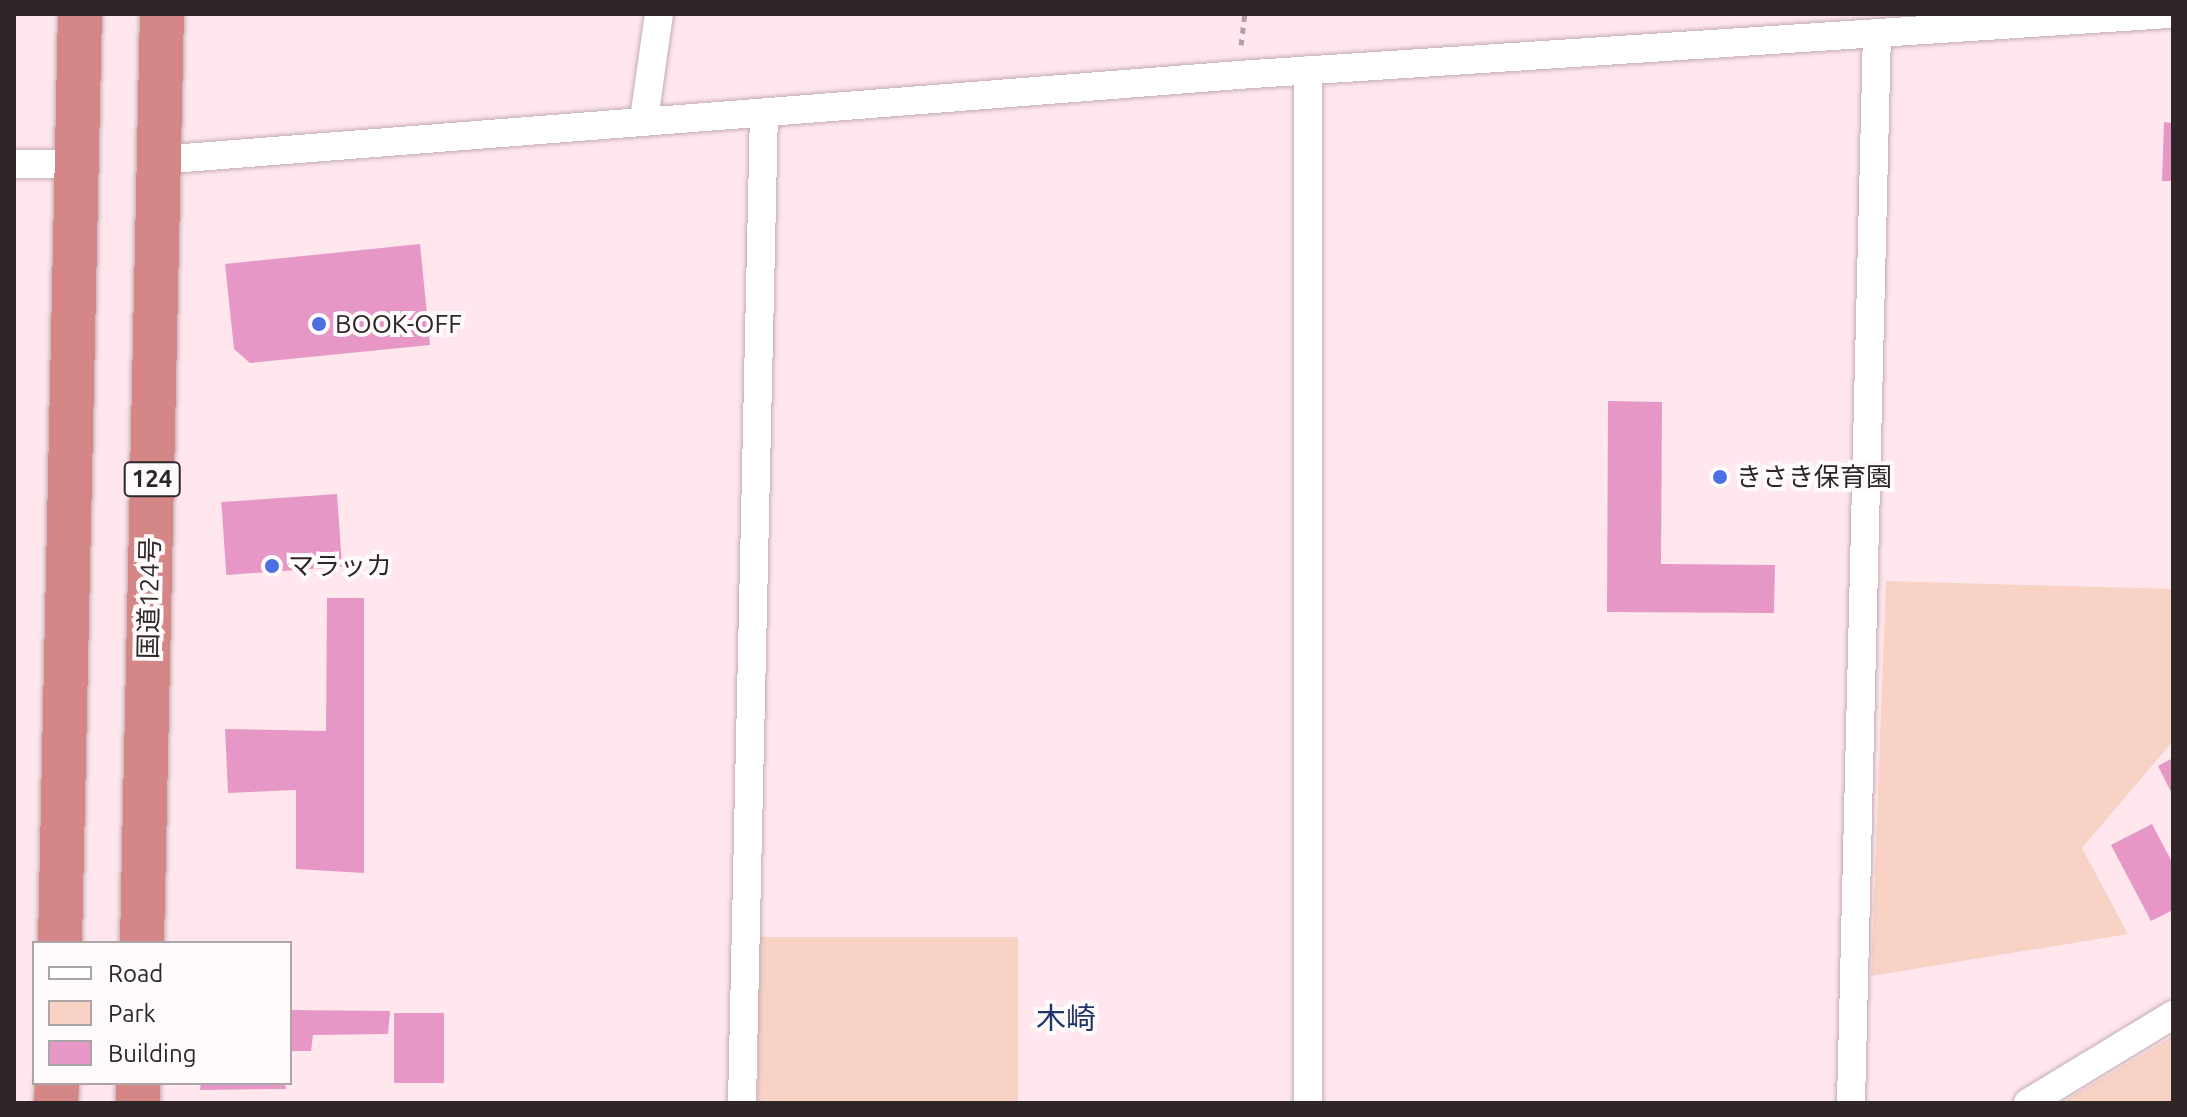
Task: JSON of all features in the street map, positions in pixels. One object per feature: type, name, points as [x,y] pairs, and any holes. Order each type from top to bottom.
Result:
[{"type":"highway","points":[[60,941],[80,14]]},
{"type":"highway","name":"国道124号","points":[[142,941],[162,14]]},
{"type":"street","points":[[644,119],[659,14]]},
{"type":"street","points":[[159,160],[644,119],[764,113],[1308,70],[2169,14]]},
{"type":"street","points":[[1851,1103],[1877,34]]},
{"type":"street","points":[[1308,70],[1308,1103]]},
{"type":"street","points":[[742,1103],[764,113]]},
{"type":"street","points":[[14,164],[77,164]]},
{"type":"street","points":[[2028,1103],[2173,1015]]},
{"type":"green space","points":[[1886,581],[2173,589],[2173,741],[2082,848],[2128,934],[1871,976]]},
{"type":"green space","points":[[758,937],[1018,937],[1018,1103],[758,1103]]},
{"type":"green space","points":[[2173,1036],[2173,1103],[2061,1103]]},
{"type":"building","points":[[2164,122],[2173,123],[2173,181],[2162,181]]},
{"type":"building","points":[[420,244],[430,345],[250,363],[234,349],[225,264]]},
{"type":"building","points":[[1608,401],[1662,402],[1661,564],[1775,565],[1774,613],[1607,612]]},
{"type":"building","points":[[337,494],[342,567],[226,575],[221,502]]},
{"type":"building","points":[[327,598],[364,598],[364,873],[296,869],[296,790],[228,793],[225,729],[326,731]]},
{"type":"building","points":[[2173,758],[2173,796],[2158,766]]},
{"type":"building","points":[[2152,824],[2173,864],[2173,910],[2151,921],[2111,845]]},
{"type":"building","points":[[292,1010],[390,1011],[388,1034],[313,1035],[311,1051],[292,1051]]},
{"type":"building","points":[[394,1013],[444,1013],[444,1083],[394,1083]]},
{"type":"building","points":[[201,1085],[285,1085],[286,1089],[200,1090]]},
{"type":"place","name":"BOOK-OFF","points":[[319,324]]},
{"type":"place","name":"きさき保育園","points":[[1720,477]]},
{"type":"place","name":"マラッカ","points":[[272,566]]},
{"type":"district","name":"木崎","points":[[1066,1018]]}]
